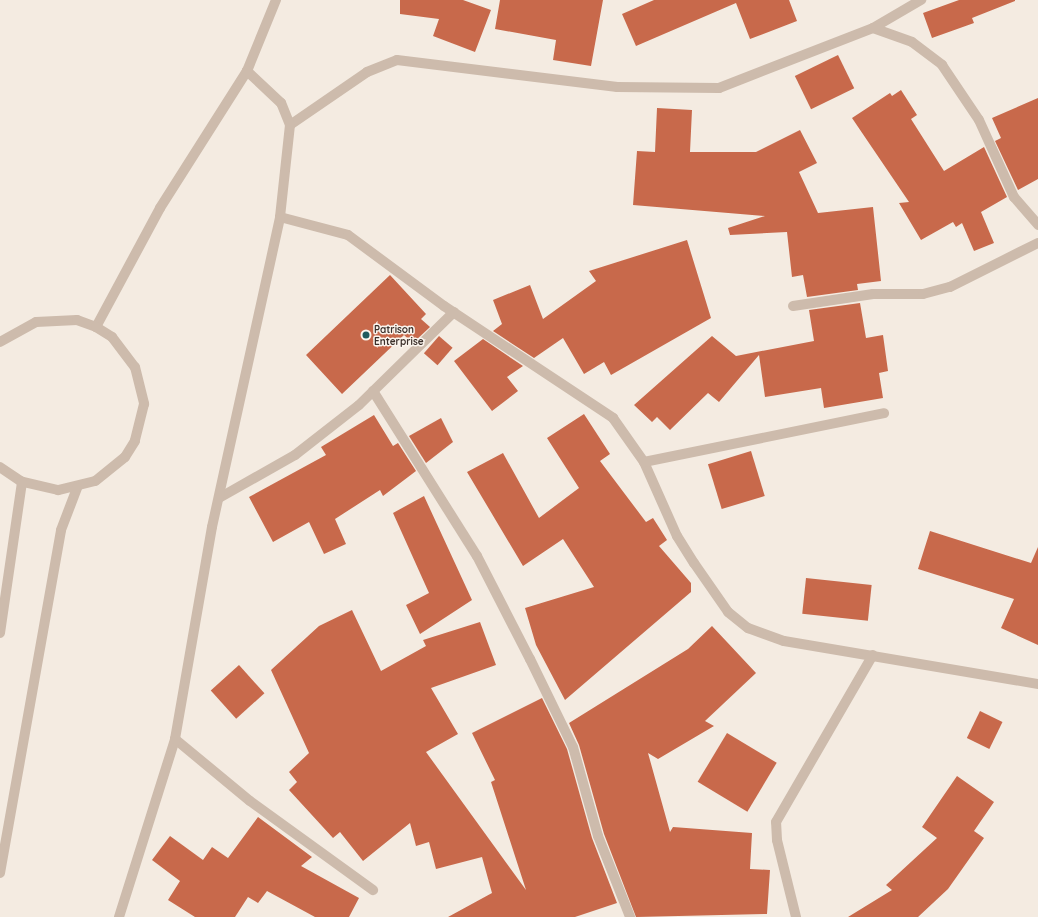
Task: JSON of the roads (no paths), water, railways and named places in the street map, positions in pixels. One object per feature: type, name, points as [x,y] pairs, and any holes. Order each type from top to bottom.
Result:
[{"type":"street","points":[[96,327],[160,208],[248,72],[276,0]]},
{"type":"street","points":[[290,125],[367,72],[397,60],[617,87],[719,88],[873,28],[921,0]]},
{"type":"street","points":[[873,28],[912,42],[942,65],[979,120],[1014,198],[1038,225]]},
{"type":"street","points":[[119,917],[175,739],[219,498],[280,217],[290,125],[281,103],[248,72]]},
{"type":"street","points":[[280,217],[348,235],[454,312],[604,410],[644,462],[677,536],[738,621],[784,640],[1038,684]]},
{"type":"street","points":[[793,306],[873,294],[923,294],[950,287],[1038,243]]},
{"type":"street","points":[[219,498],[295,455],[373,391],[454,312]]},
{"type":"street","points":[[0,342],[36,322],[76,320],[96,327],[112,337],[135,367],[144,404],[135,441],[125,457],[111,471],[77,488],[58,490],[22,482],[0,467]]},
{"type":"street","points":[[373,391],[477,556],[573,747],[598,836],[630,917]]},
{"type":"street","points":[[644,462],[884,413]]},
{"type":"street","points":[[0,633],[22,482]]},
{"type":"street","points":[[0,873],[61,530],[77,488]]},
{"type":"street","points":[[796,917],[777,840],[776,822],[873,655]]},
{"type":"street","points":[[175,739],[250,801],[373,890]]},
{"type":"place","name":"Patrison Enterprise","points":[[366,335]]}]
